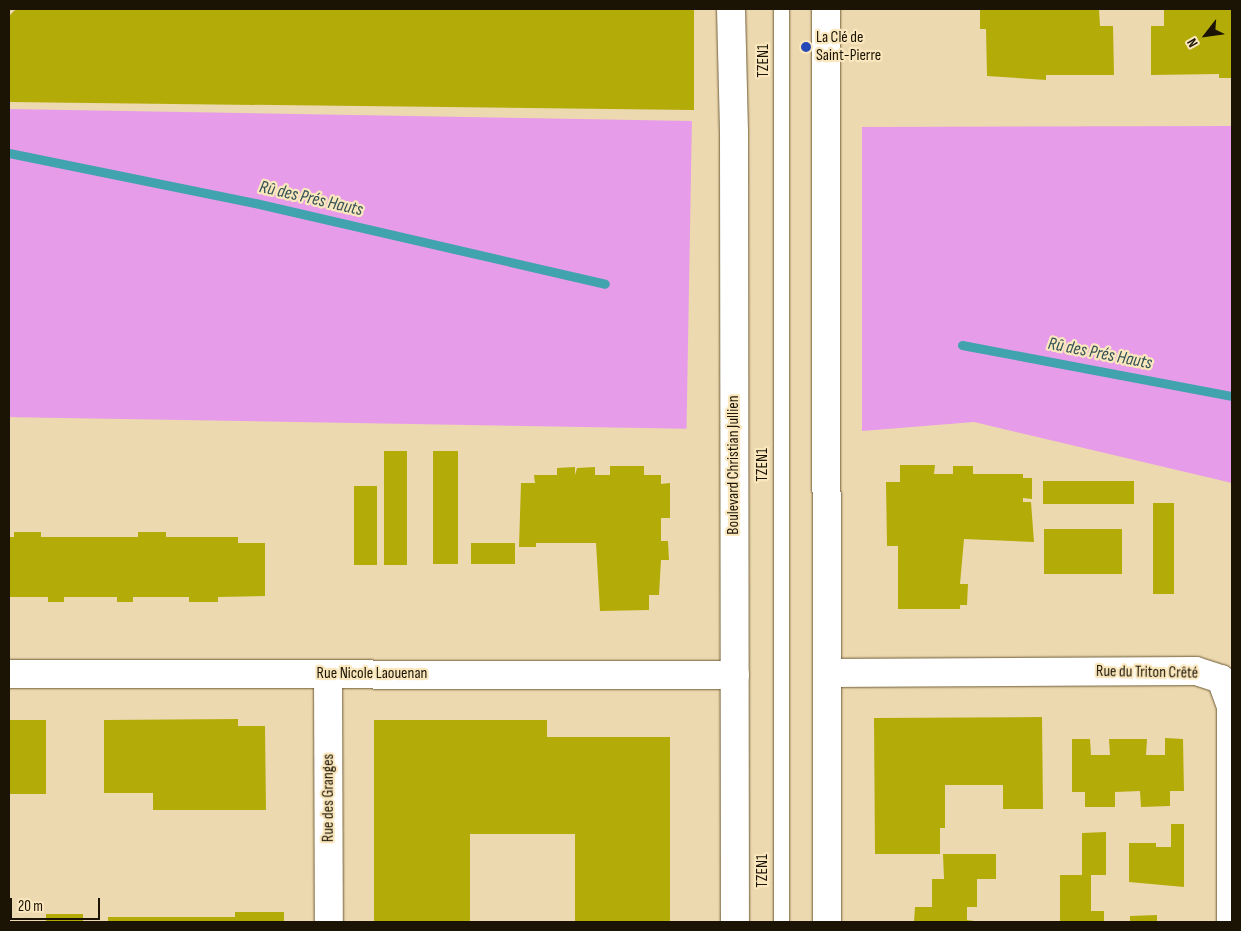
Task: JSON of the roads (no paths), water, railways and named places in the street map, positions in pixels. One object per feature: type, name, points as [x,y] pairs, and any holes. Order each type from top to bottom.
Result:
[{"type":"street","name":"Boulevard Christian Jullien","points":[[731,9],[734,133],[735,922]]},
{"type":"street","points":[[826,9],[827,922]]},
{"type":"street","name":"Rue du Triton Crêté","points":[[827,674],[1196,670],[1221,679],[1231,707],[1230,922]]},
{"type":"street","name":"Rue Nicole Laouenan","points":[[9,674],[735,675]]},
{"type":"street","name":"Rue des Granges","points":[[328,674],[329,922]]},
{"type":"lane","name":"TZEN1","points":[[781,9],[781,922]]},
{"type":"waterway","name":"Rû des Prés Hauts","points":[[9,153],[255,203],[605,284]]},
{"type":"waterway","name":"Rû des Prés Hauts","points":[[962,345],[1232,396]]},
{"type":"place","name":"La Clé de Saint-Pierre","points":[[806,47]]}]
